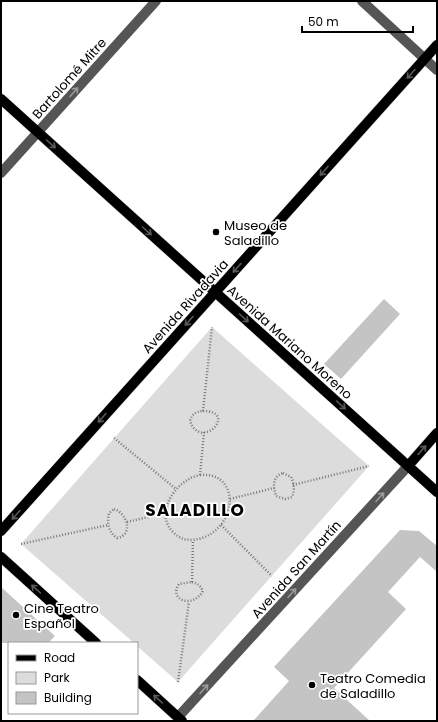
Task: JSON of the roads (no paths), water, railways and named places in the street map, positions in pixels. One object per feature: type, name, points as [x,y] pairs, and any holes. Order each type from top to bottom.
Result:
[{"type":"main road","name":"Avenida Rivadavia","points":[[1,531],[437,45]]},
{"type":"main road","name":"Avenida Mariano Moreno","points":[[1,99],[437,492]]},
{"type":"main road","name":"Avenida San Martín","points":[[408,466],[437,433]]},
{"type":"main road","points":[[1,557],[95,642]]},
{"type":"main road","points":[[138,681],[178,720]]},
{"type":"street","name":"Bartolomé Mitre","points":[[1,173],[156,1]]},
{"type":"street","points":[[362,1],[437,70]]},
{"type":"street","name":"Avenida San Martín","points":[[178,720],[408,466]]},
{"type":"place","name":"Museo de Saladillo","points":[[216,232]]},
{"type":"place","name":"Cine Teatro Español","points":[[16,615]]},
{"type":"place","name":"Teatro Comedia de Saladillo","points":[[312,685]]},
{"type":"district","name":"SALADILLO","points":[[195,510]]}]
